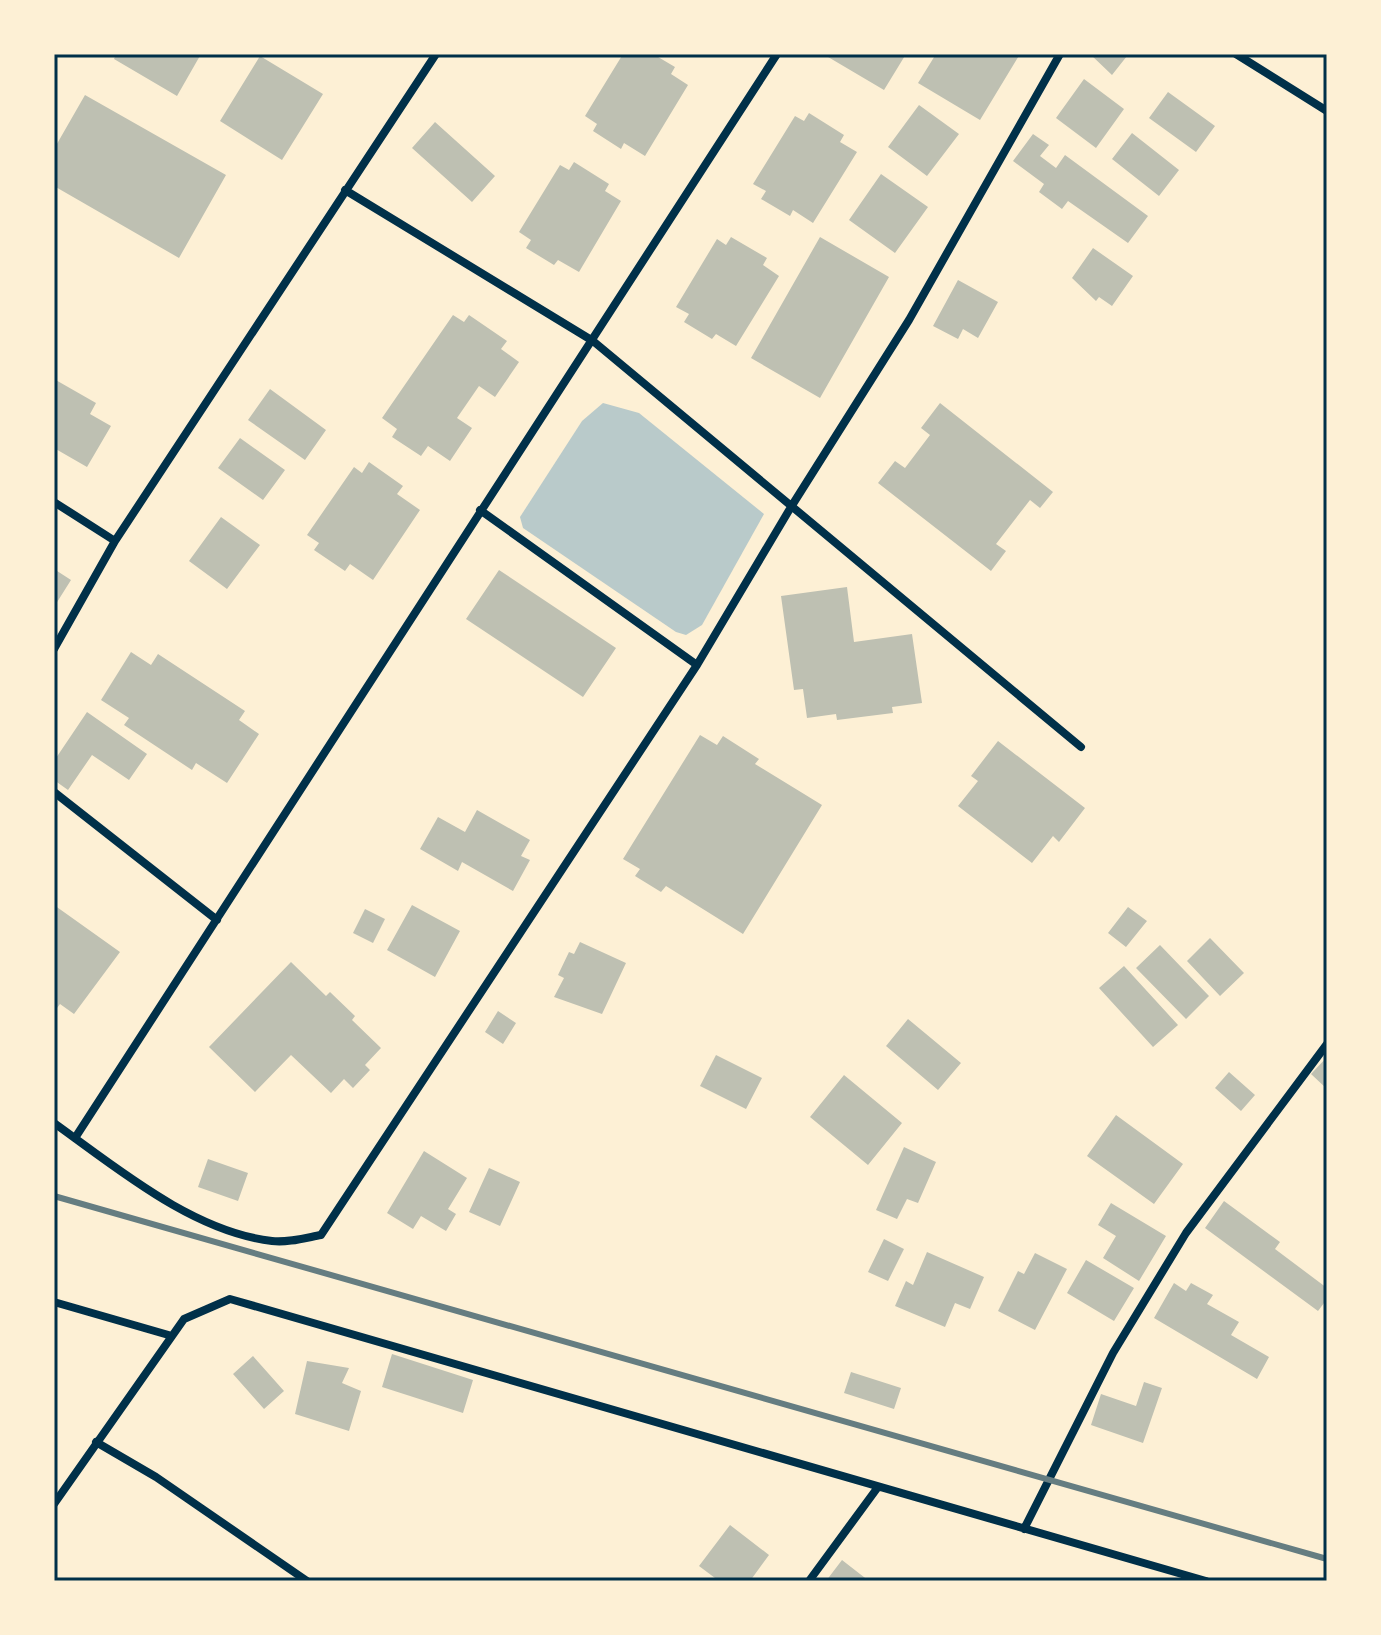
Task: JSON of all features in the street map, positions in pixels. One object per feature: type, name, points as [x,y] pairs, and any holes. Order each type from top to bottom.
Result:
[{"type":"street","points":[[54,649],[115,541],[436,54]]},
{"type":"street","points":[[75,1138],[777,54]]},
{"type":"street","points":[[54,1123],[150,1192],[238,1236],[276,1242],[321,1235],[697,665],[791,507],[909,320],[1060,54]]},
{"type":"street","points":[[1236,54],[1327,111]]},
{"type":"street","points":[[345,190],[593,341],[1081,747]]},
{"type":"street","points":[[54,502],[115,541]]},
{"type":"street","points":[[480,510],[697,665]]},
{"type":"street","points":[[54,792],[217,920]]},
{"type":"street","points":[[1024,1529],[1113,1353],[1186,1233],[1327,1044]]},
{"type":"street","points":[[54,1504],[184,1319],[230,1299],[1206,1581]]},
{"type":"street","points":[[54,1302],[172,1336]]},
{"type":"street","points":[[96,1442],[156,1477],[307,1581]]},
{"type":"street","points":[[809,1581],[878,1487]]},
{"type":"shaded area","points":[[603,403],[639,413],[764,514],[702,625],[686,635],[676,632],[523,528],[520,517],[582,421]]},
{"type":"building","points":[[116,54],[201,54],[177,96],[114,59]]},
{"type":"building","points":[[623,54],[653,54],[675,67],[671,74],[688,85],[645,156],[624,143],[621,149],[593,131],[597,124],[585,116]]},
{"type":"building","points":[[823,54],[906,54],[884,90]]},
{"type":"building","points":[[936,54],[1020,54],[980,120],[918,83]]},
{"type":"building","points":[[1090,54],[1125,54],[1127,56],[1112,75]]},
{"type":"building","points":[[260,56],[323,94],[282,160],[220,121]]},
{"type":"building","points":[[1084,79],[1124,109],[1096,148],[1056,118]]},
{"type":"building","points":[[1168,92],[1215,126],[1196,152],[1149,118]]},
{"type":"building","points":[[85,95],[226,175],[179,258],[54,186],[54,149]]},
{"type":"building","points":[[919,105],[959,134],[927,176],[888,147]]},
{"type":"building","points":[[809,113],[844,135],[840,142],[857,152],[813,223],[793,210],[790,216],[761,199],[766,191],[753,184],[795,116],[804,121]]},
{"type":"building","points":[[435,122],[495,176],[472,202],[412,148]]},
{"type":"building","points":[[1132,133],[1179,170],[1159,196],[1112,159]]},
{"type":"building","points":[[1033,134],[1049,145],[1040,156],[1056,168],[1065,155],[1148,216],[1128,243],[1068,201],[1062,209],[1039,192],[1044,184],[1013,161]]},
{"type":"building","points":[[574,162],[609,184],[605,191],[621,201],[579,272],[558,260],[554,265],[526,248],[531,240],[519,232],[560,165],[569,170]]},
{"type":"building","points":[[881,174],[928,207],[895,253],[849,220]]},
{"type":"building","points":[[731,237],[767,258],[763,265],[779,276],[736,346],[716,334],[712,339],[684,322],[689,314],[676,307],[717,239],[726,245]]},
{"type":"building","points":[[820,237],[889,277],[820,398],[751,358]]},
{"type":"building","points":[[1093,248],[1133,276],[1112,306],[1099,297],[1096,301],[1072,278]]},
{"type":"building","points":[[958,280],[998,302],[978,338],[963,329],[958,339],[933,326]]},
{"type":"building","points":[[453,315],[464,322],[469,315],[507,341],[501,349],[519,362],[495,397],[479,386],[457,418],[472,428],[450,461],[428,446],[421,456],[392,437],[397,429],[382,418]]},
{"type":"building","points":[[54,379],[96,403],[90,414],[111,426],[87,467],[54,448]]},
{"type":"building","points":[[270,389],[326,430],[305,460],[248,420]]},
{"type":"building","points":[[940,403],[1053,492],[1040,508],[1030,500],[996,544],[1006,551],[991,571],[878,483],[895,461],[905,468],[930,435],[921,428]]},
{"type":"building","points":[[240,438],[285,470],[263,500],[218,468]]},
{"type":"building","points":[[369,462],[403,486],[397,494],[420,510],[373,580],[350,564],[345,571],[314,550],[319,543],[307,535],[354,467],[362,473]]},
{"type":"building","points":[[221,517],[260,545],[227,589],[189,561]]},
{"type":"building","points":[[54,569],[71,580],[54,607]]},
{"type":"building","points":[[499,570],[616,648],[583,697],[466,619]]},
{"type":"building","points":[[847,587],[854,642],[912,634],[922,703],[892,707],[893,713],[837,720],[836,714],[807,718],[803,689],[794,690],[781,596]]},
{"type":"building","points":[[131,652],[151,665],[158,654],[245,711],[239,720],[259,734],[227,783],[196,763],[192,770],[124,725],[129,718],[101,700]]},
{"type":"building","points":[[87,712],[147,754],[129,780],[92,755],[68,790],[54,780],[54,761]]},
{"type":"building","points":[[700,735],[717,745],[723,736],[759,759],[755,764],[822,805],[743,934],[666,886],[661,892],[635,876],[640,869],[623,859]]},
{"type":"building","points":[[998,741],[1085,808],[1059,842],[1053,836],[1032,863],[958,806],[978,781],[971,776]]},
{"type":"building","points":[[477,810],[530,840],[521,856],[530,860],[513,891],[462,862],[458,871],[420,849],[438,817],[465,832]]},
{"type":"building","points":[[54,905],[120,952],[74,1014],[60,1004],[54,1012]]},
{"type":"building","points":[[412,905],[460,931],[435,977],[387,950]]},
{"type":"building","points":[[1128,907],[1147,921],[1126,947],[1108,933]]},
{"type":"building","points":[[365,909],[385,919],[373,943],[353,933]]},
{"type":"building","points":[[1210,938],[1244,973],[1220,996],[1187,961]]},
{"type":"building","points":[[580,942],[626,963],[602,1014],[554,997],[564,978],[558,975],[569,952],[574,954]]},
{"type":"building","points":[[1160,945],[1209,996],[1186,1019],[1136,968]]},
{"type":"building","points":[[291,962],[326,996],[330,992],[355,1016],[352,1020],[381,1048],[365,1065],[370,1070],[353,1088],[344,1079],[331,1093],[291,1055],[255,1092],[209,1047]]},
{"type":"building","points":[[1124,966],[1178,1025],[1153,1047],[1099,988]]},
{"type":"building","points":[[498,1011],[516,1023],[503,1044],[485,1032]]},
{"type":"building","points":[[908,1019],[961,1063],[938,1090],[886,1046]]},
{"type":"building","points":[[716,1055],[762,1078],[746,1109],[700,1086]]},
{"type":"building","points":[[1327,1057],[1327,1089],[1311,1074]]},
{"type":"building","points":[[1229,1072],[1255,1095],[1241,1111],[1215,1088]]},
{"type":"building","points":[[844,1075],[902,1123],[868,1165],[810,1117]]},
{"type":"building","points":[[1116,1115],[1183,1164],[1154,1204],[1087,1156]]},
{"type":"building","points":[[904,1147],[936,1162],[918,1203],[907,1199],[897,1219],[876,1210]]},
{"type":"building","points":[[424,1151],[467,1178],[448,1209],[456,1214],[446,1231],[421,1216],[413,1229],[387,1213]]},
{"type":"building","points":[[208,1159],[248,1173],[238,1201],[198,1187]]},
{"type":"building","points":[[489,1168],[520,1182],[500,1226],[469,1212]]},
{"type":"building","points":[[1224,1201],[1280,1242],[1275,1249],[1327,1288],[1327,1299],[1318,1311],[1205,1228]]},
{"type":"building","points":[[1111,1203],[1166,1236],[1139,1281],[1103,1258],[1116,1236],[1098,1225]]},
{"type":"building","points":[[884,1239],[904,1249],[888,1281],[868,1272]]},
{"type":"building","points":[[927,1252],[984,1277],[970,1309],[955,1303],[945,1327],[895,1306],[906,1281],[913,1285]]},
{"type":"building","points":[[1035,1253],[1067,1269],[1035,1330],[998,1311],[1018,1271],[1024,1274]]},
{"type":"building","points":[[1086,1260],[1134,1288],[1114,1321],[1067,1293]]},
{"type":"building","points":[[1174,1283],[1186,1291],[1191,1283],[1213,1295],[1207,1304],[1239,1322],[1231,1335],[1269,1357],[1257,1379],[1154,1318]]},
{"type":"building","points":[[392,1354],[473,1380],[463,1413],[382,1387]]},
{"type":"building","points":[[253,1356],[284,1391],[264,1409],[233,1374]]},
{"type":"building","points":[[307,1361],[349,1368],[342,1383],[361,1391],[349,1431],[295,1414]]},
{"type":"building","points":[[851,1372],[901,1388],[894,1409],[844,1393]]},
{"type":"building","points":[[1144,1382],[1162,1388],[1143,1443],[1091,1425],[1101,1394],[1136,1406]]},
{"type":"building","points":[[730,1525],[769,1555],[750,1581],[719,1581],[699,1566]]},
{"type":"building","points":[[842,1560],[869,1581],[826,1581]]},
{"type":"railway","points":[[54,1196],[1327,1559]]}]
